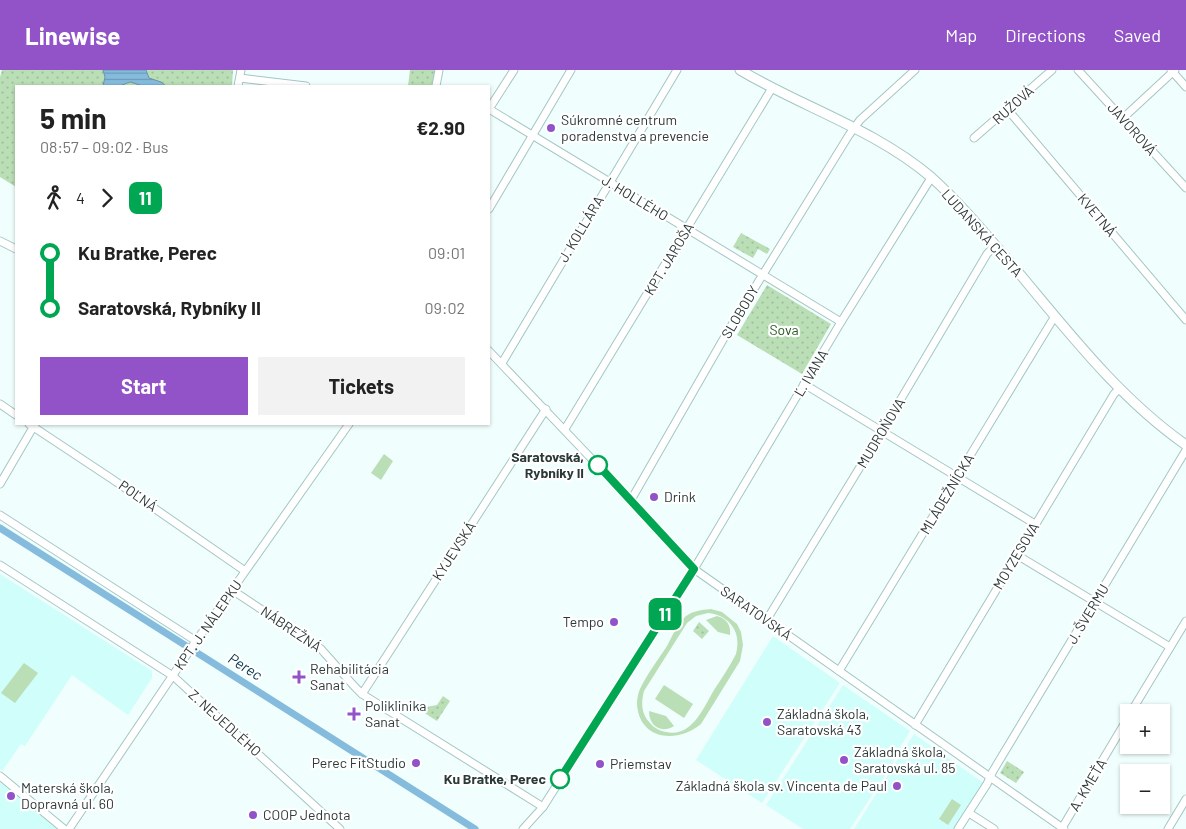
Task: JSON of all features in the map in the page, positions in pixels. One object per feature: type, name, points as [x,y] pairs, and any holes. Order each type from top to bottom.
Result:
[{"type":"street","points":[[238,85],[240,70]]},
{"type":"street","points":[[436,85],[440,70]]},
{"type":"street","points":[[490,107],[514,70]]},
{"type":"street","points":[[490,207],[571,70]]},
{"type":"street","name":"J. KOLLÁRA","points":[[502,363],[677,70]]},
{"type":"street","name":"LUDANSKÁ CESTA","points":[[740,70],[890,148],[931,178],[960,205],[1055,316],[1120,388],[1155,422],[1186,445]]},
{"type":"street","name":"SLOBODY","points":[[631,500],[763,274],[854,128],[860,120],[915,70]]},
{"type":"street","name":"RUŽOVÁ","points":[[974,138],[1052,70]]},
{"type":"street","name":"JAVOROVÁ","points":[[1078,70],[1186,188]]},
{"type":"street","points":[[1122,119],[1173,71],[1186,87]]},
{"type":"street","points":[[240,78],[298,85]]},
{"type":"street","name":"KPT. JAROŠA","points":[[565,429],[772,88]]},
{"type":"street","name":"J. HOLLÉHO","points":[[490,110],[686,230],[841,322]]},
{"type":"street","name":"KVETNÁ","points":[[1008,110],[1186,320]]},
{"type":"street","name":"Ľ. IVANA","points":[[523,829],[543,807],[694,569],[841,322],[931,178]]},
{"type":"street","points":[[0,242],[15,249]]},
{"type":"street","name":"MUDROŇOVA","points":[[766,621],[987,254],[995,245]]},
{"type":"street","name":"MLÁDEŽNÍCKA","points":[[839,671],[1055,316]]},
{"type":"street","name":"SARATOVSKÁ","points":[[490,352],[565,429],[694,569],[1063,828]]},
{"type":"street","points":[[804,384],[1035,524]]},
{"type":"street","name":"MOYZESOVA","points":[[915,725],[1114,394],[1120,388]]},
{"type":"street","points":[[0,404],[15,414]]},
{"type":"street","name":"KYJEVSKÁ","points":[[362,694],[546,409]]},
{"type":"street","points":[[0,484],[32,425]]},
{"type":"street","name":"POĽNÁ","points":[[32,425],[245,571]]},
{"type":"street","name":"KPT. J. NÁLEPKU","points":[[69,829],[172,676],[348,425]]},
{"type":"street","name":"J. ŠVERMU","points":[[958,829],[1186,450]]},
{"type":"street","points":[[0,515],[195,643]]},
{"type":"street","points":[[1017,555],[1170,647]]},
{"type":"street","name":"Z. NEJEDLÉHO","points":[[0,565],[172,676],[340,829]]},
{"type":"street","name":"NÁBREŽNÁ","points":[[232,590],[321,650],[362,694],[543,807]]},
{"type":"street","points":[[1136,704],[1186,621]]},
{"type":"street","name":"A. KMEŤA","points":[[1063,828],[1120,731]]},
{"type":"street","points":[[0,776],[64,829]]},
{"type":"street","points":[[1168,829],[1186,799]]},
{"type":"street","points":[[969,812],[991,828]]},
{"type":"shaded area","points":[[103,70],[146,70],[149,78],[165,85],[139,85],[131,82],[122,85],[103,85],[105,77]]},
{"type":"shaded area","points":[[0,574],[152,671],[152,678],[128,715],[72,675],[25,746],[21,744],[2,771],[0,769]]},
{"type":"shaded area","name":"Základná škola, Saratovská 43","points":[[773,636],[840,683],[762,803],[696,760]]},
{"type":"shaded area","name":"Základná škola, Saratovská ul. 85","points":[[843,685],[910,731],[895,756],[893,763],[850,829],[803,829],[766,805]]},
{"type":"shaded area","points":[[914,734],[985,784],[955,829],[854,829]]},
{"type":"shaded area","name":"Materská škola, Dopravná ul. 60","points":[[0,778],[61,829],[0,829]]},
{"type":"green space","points":[[2,70],[233,70],[232,85],[15,85],[15,186],[0,177],[0,77]]},
{"type":"green space","points":[[410,70],[437,70],[433,85],[408,85]]},
{"type":"green space","points":[[741,233],[770,249],[767,254],[758,249],[753,258],[733,247]]},
{"type":"green space","name":"Sova","points":[[767,285],[831,324],[802,374],[737,335]]},
{"type":"green space","points":[[384,454],[393,461],[381,480],[371,473]]},
{"type":"green space","points":[[711,609],[722,612],[737,624],[741,632],[743,645],[740,661],[701,724],[681,734],[661,735],[644,725],[639,716],[637,704],[640,689],[683,619],[700,610]],"holes":[[[708,613],[716,614],[728,621],[736,632],[736,654],[729,668],[696,720],[690,726],[675,733],[657,729],[643,712],[642,699],[644,691],[687,623],[696,616]]]},
{"type":"green space","points":[[717,616],[728,623],[730,635],[718,632],[706,620]]},
{"type":"green space","points":[[699,622],[709,631],[702,639],[693,631]]},
{"type":"green space","points":[[24,663],[38,673],[15,703],[1,693]]},
{"type":"green space","points":[[664,685],[693,704],[684,718],[655,699]]},
{"type":"green space","points":[[443,696],[450,701],[437,721],[423,712],[426,707],[437,705]]},
{"type":"green space","points":[[649,711],[666,716],[674,726],[660,729],[651,721]]},
{"type":"green space","points":[[1007,761],[1024,772],[1016,783],[1000,773]]},
{"type":"green space","points":[[952,799],[961,805],[948,825],[939,819]]},
{"type":"waterway","name":"Perec","points":[[0,528],[475,829]]},
{"type":"bus line","name":"11","points":[[560,779],[694,569],[598,465]]},
{"type":"place","name":"Súkromné centrum poradenstva a prevencie","points":[[551,128]]},
{"type":"place","name":"Saratovská, Rybníky II","points":[[598,465]]},
{"type":"place","name":"Drink","points":[[654,497]]},
{"type":"place","name":"Tempo","points":[[614,622]]},
{"type":"place","name":"Rehabilitácia Sanat","points":[[299,677]]},
{"type":"place","name":"Poliklinika Sanat","points":[[354,714]]},
{"type":"place","name":"Základná škola, Saratovská 43","points":[[767,722]]},
{"type":"place","name":"Základná škola, Saratovská ul. 85","points":[[844,760]]},
{"type":"place","name":"Perec FitStudio","points":[[416,763]]},
{"type":"place","name":"Priemstav","points":[[600,764]]},
{"type":"place","name":"Ku Bratke, Perec","points":[[560,779]]},
{"type":"place","name":"Základná škola sv. Vincenta de Paul","points":[[897,786]]},
{"type":"place","name":"Materská škola, Dopravná ul. 60","points":[[11,796]]},
{"type":"place","name":"COOP Jednota","points":[[253,815]]}]
